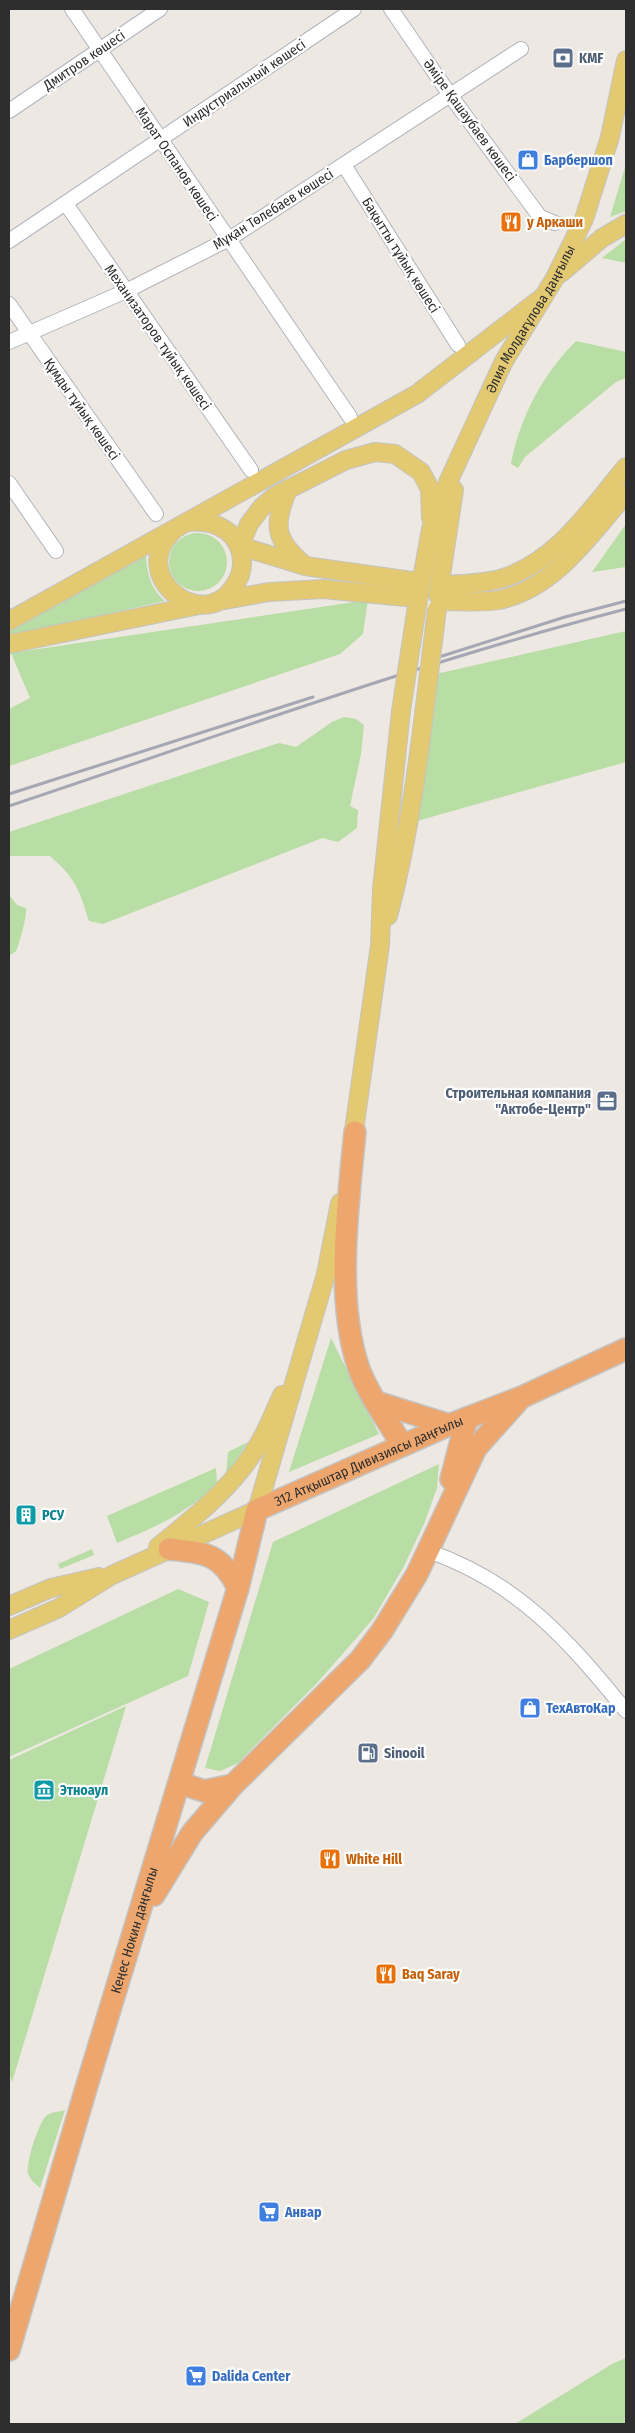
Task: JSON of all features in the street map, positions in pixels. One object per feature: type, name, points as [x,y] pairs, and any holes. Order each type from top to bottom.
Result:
[{"type":"highway","points":[[355,1132],[349,1188],[346,1284],[349,1334],[360,1371],[402,1445]]},
{"type":"highway","name":"312 Атқыштар Дивизиясы даңғылы","points":[[257,1510],[402,1445],[522,1397],[626,1350]]},
{"type":"highway","points":[[134,1931],[192,1833],[233,1785],[360,1660],[389,1621],[428,1551],[476,1448],[522,1397]]},
{"type":"highway","points":[[376,1402],[458,1422],[445,1512]]},
{"type":"highway","name":"Кеңес Нокин даңғылы","points":[[9,2350],[238,1588],[257,1510]]},
{"type":"highway","points":[[170,1549],[199,1552],[212,1556],[223,1564],[238,1588]]},
{"type":"highway","points":[[180,1783],[204,1791],[233,1785]]},
{"type":"main road","name":"Әлия Молдағұлова даңғылы","points":[[470,432],[504,361],[555,278],[584,219],[623,97],[626,60]]},
{"type":"main road","points":[[555,278],[602,238],[626,224]]},
{"type":"main road","points":[[9,621],[417,394],[543,297]]},
{"type":"main road","points":[[257,1510],[309,1338],[326,1274],[355,1132],[380,945],[382,888],[401,711],[417,595],[431,529],[470,432]]},
{"type":"main road","points":[[380,945],[396,889],[419,757],[453,496],[470,432]]},
{"type":"main road","points":[[417,595],[305,566],[240,546],[226,529],[214,523],[201,520],[182,525],[167,537],[161,549],[158,562],[160,575],[166,587],[177,597],[190,603],[211,603],[230,592],[239,580],[242,566],[240,546],[249,524],[262,508],[288,489],[346,460],[375,452],[395,454],[414,465],[428,481],[431,529]]},
{"type":"main road","points":[[440,598],[481,583],[500,579],[540,561],[561,543],[626,467]]},
{"type":"main road","points":[[288,489],[278,520],[280,536],[288,552],[305,566]]},
{"type":"main road","points":[[440,598],[500,600],[528,589],[568,561],[626,494]]},
{"type":"main road","points":[[9,644],[269,592],[323,589],[417,595]]},
{"type":"main road","points":[[142,1561],[207,1506],[236,1477],[260,1441],[309,1338]]},
{"type":"main road","name":"312 Атқыштар Дивизиясы даңғылы","points":[[9,1630],[59,1608],[112,1574],[257,1510]]},
{"type":"main road","name":"312 Атқыштар Дивизиясы даңғылы","points":[[9,1606],[52,1588],[112,1574]]},
{"type":"street","name":"Марат Оспанов көшесі","points":[[72,9],[350,417]]},
{"type":"street","name":"Дмитров көшесі","points":[[9,111],[160,9]]},
{"type":"street","name":"Индустриальный көшесі","points":[[9,241],[354,9]]},
{"type":"street","name":"Әміре Қашаубаев көшесі","points":[[391,9],[450,95],[540,217],[555,223]]},
{"type":"street","name":"Мұқан Төлебаев көшесі","points":[[9,342],[126,291],[229,239],[521,49]]},
{"type":"street","name":"Бақытты тұйық көшесі","points":[[344,165],[458,345]]},
{"type":"street","name":"Механизаторов тұйық көшесі","points":[[66,204],[251,470]]},
{"type":"street","name":"Құмды тұйық көшесі","points":[[9,304],[156,514]]},
{"type":"street","points":[[9,483],[56,551]]},
{"type":"street","points":[[428,1551],[458,1561],[509,1590],[530,1607],[589,1665],[626,1711]]},
{"type":"green space","points":[[626,164],[626,211],[610,217]]},
{"type":"green space","points":[[626,239],[626,263],[602,258]]},
{"type":"green space","points":[[576,341],[626,352],[626,378],[616,382],[525,457],[518,468],[511,464],[520,430],[527,413],[543,382]]},
{"type":"green space","points":[[626,524],[626,567],[592,572]]},
{"type":"green space","points":[[192,533],[204,533],[214,537],[223,546],[227,568],[219,583],[204,591],[192,591],[182,587],[173,578],[169,568],[169,556],[173,546],[182,537]]},
{"type":"green space","points":[[146,554],[150,580],[156,591],[165,601],[9,636],[9,632]]},
{"type":"green space","points":[[368,600],[363,634],[340,654],[9,766],[9,709],[30,698],[11,653]]},
{"type":"green space","points":[[626,631],[626,762],[417,821],[436,674]]},
{"type":"green space","points":[[344,717],[356,719],[364,725],[361,754],[350,806],[358,810],[357,828],[338,842],[322,838],[103,924],[89,921],[76,885],[66,871],[50,856],[9,856],[9,832],[279,743],[296,747],[332,722]]},
{"type":"green space","points":[[9,895],[17,905],[26,908],[26,912],[18,947],[9,956]]},
{"type":"green space","points":[[331,1338],[379,1434],[289,1472]]},
{"type":"green space","points":[[248,1442],[226,1475],[228,1452]]},
{"type":"green space","points":[[439,1464],[437,1488],[424,1524],[403,1568],[373,1619],[318,1682],[238,1763],[220,1771],[205,1768],[273,1542]]},
{"type":"green space","points":[[216,1468],[217,1483],[194,1503],[170,1519],[117,1543],[107,1516]]},
{"type":"green space","points":[[92,1549],[94,1555],[60,1569],[58,1564]]},
{"type":"green space","points":[[178,1589],[209,1602],[188,1676],[9,1757],[9,1669]]},
{"type":"green space","points":[[126,1706],[12,2082],[9,2072],[9,1760]]},
{"type":"green space","points":[[65,2110],[40,2188],[31,2180],[28,2173],[33,2144],[46,2116]]},
{"type":"green space","points":[[626,2358],[626,2424],[515,2424],[612,2364]]},
{"type":"railway","points":[[439,657],[565,617],[626,601]]},
{"type":"railway","points":[[9,806],[393,677],[548,630],[626,609]]},
{"type":"railway","points":[[9,794],[313,697]]},
{"type":"place","name":"KMF","points":[[563,58]]},
{"type":"place","name":"Барбершоп","points":[[528,160]]},
{"type":"place","name":"у Аркаши","points":[[511,222]]},
{"type":"place","name":"Строительная компания \"Актобе-Центр\"","points":[[607,1101]]},
{"type":"place","name":"РСУ","points":[[26,1515]]},
{"type":"place","name":"ТехАвтоКар","points":[[530,1708]]},
{"type":"place","name":"Sinooil","points":[[368,1753]]},
{"type":"place","name":"Этноаул","points":[[44,1790]]},
{"type":"place","name":"White Hill","points":[[330,1859]]},
{"type":"place","name":"Baq Saray","points":[[386,1974]]},
{"type":"place","name":"Анвар","points":[[269,2212]]},
{"type":"place","name":"Dalida Center","points":[[196,2376]]}]
